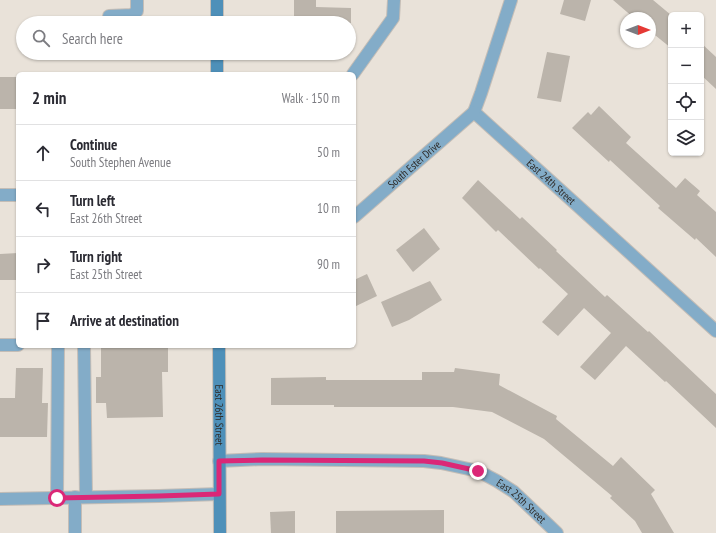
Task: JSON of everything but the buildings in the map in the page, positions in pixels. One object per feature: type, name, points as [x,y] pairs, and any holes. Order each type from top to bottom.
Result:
[{"type":"main road","points":[[217,0],[217,16]]},
{"type":"main road","points":[[217,60],[217,72]]},
{"type":"main road","name":"East 26th Street","points":[[219,348],[220,533]]},
{"type":"street","points":[[109,16],[132,15],[137,11],[137,0]]},
{"type":"street","points":[[354,72],[393,18],[394,0]]},
{"type":"street","points":[[474,112],[512,0]]},
{"type":"street","name":"South Ester Drive","points":[[356,215],[474,112]]},
{"type":"street","name":"East 24th Street","points":[[474,112],[716,331]]},
{"type":"street","points":[[0,195],[16,195]]},
{"type":"street","points":[[0,345],[16,345]]},
{"type":"street","points":[[57,498],[58,348]]},
{"type":"street","points":[[75,533],[80,497],[84,348]]},
{"type":"street","name":"East 25th Street","points":[[219,461],[424,461],[442,463],[478,471],[497,481],[514,492],[557,533]]},
{"type":"street","points":[[0,499],[219,494]]},
{"type":"route","points":[[57,498],[219,494],[219,461],[424,461],[442,463],[478,471]]}]
